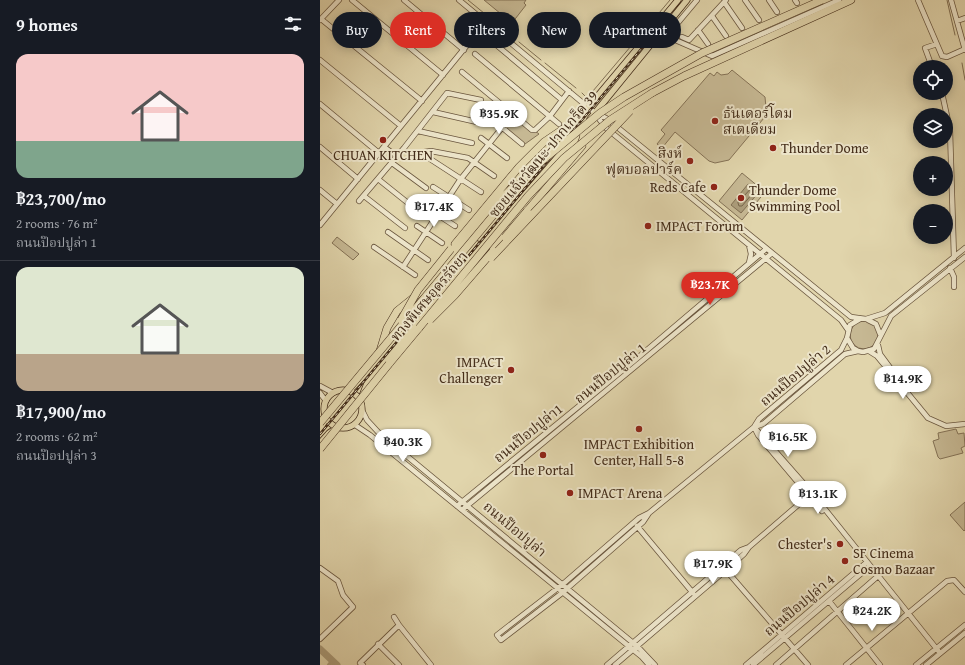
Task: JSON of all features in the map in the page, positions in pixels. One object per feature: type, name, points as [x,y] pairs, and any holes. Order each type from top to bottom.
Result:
[{"type":"highway","name":"ทางพิเศษอุดรรัถยา","points":[[320,423],[393,334],[532,170],[600,113],[624,97],[702,54],[822,0]]},
{"type":"highway","name":"ทางพิเศษอุดรรัถยา","points":[[320,448],[528,196],[564,158],[610,120],[652,93],[690,73],[851,0]]},
{"type":"highway","points":[[445,291],[482,267],[620,120],[652,93]]},
{"type":"highway","points":[[393,334],[418,290],[482,210],[544,142],[578,119]]},
{"type":"highway","points":[[419,328],[437,314],[450,300],[562,169],[591,138],[606,128]]},
{"type":"highway","points":[[562,169],[576,136]]},
{"type":"highway","points":[[376,364],[387,328],[397,311],[423,290],[486,213],[532,170]]},
{"type":"main road","name":"ซอยแจ้งวัฒนะ-ปากเกร็ด 39","points":[[348,391],[362,380],[376,364],[678,0]]},
{"type":"main road","name":"ซอยแจ้งวัฒนะ-ปากเกร็ด 39","points":[[677,12],[687,0]]},
{"type":"main road","name":"ซอยแจ้งวัฒนะ-ปากเกร็ด 39","points":[[360,401],[368,381],[445,291],[504,218],[576,136],[647,48]]},
{"type":"main road","points":[[348,391],[355,395],[360,401],[362,410],[361,416],[355,425],[347,428],[339,428],[333,426],[326,417],[324,406],[326,401],[333,393],[348,391]]},
{"type":"main road","points":[[320,430],[326,417]]},
{"type":"main road","points":[[320,443],[329,433],[339,428]]},
{"type":"street","points":[[339,0],[321,19],[422,101]]},
{"type":"street","points":[[352,0],[443,75]]},
{"type":"street","points":[[320,225],[464,50],[404,0]]},
{"type":"street","points":[[459,0],[474,12]]},
{"type":"street","points":[[681,20],[697,0]]},
{"type":"street","points":[[745,0],[759,20]]},
{"type":"street","points":[[769,0],[778,12]]},
{"type":"street","points":[[681,43],[712,56],[839,0]]},
{"type":"street","points":[[918,0],[942,56],[946,57],[965,49],[951,0]]},
{"type":"street","points":[[682,37],[689,40],[725,1],[742,28]]},
{"type":"street","points":[[712,16],[726,36]]},
{"type":"street","points":[[957,21],[965,18]]},
{"type":"street","points":[[698,30],[708,44]]},
{"type":"street","points":[[929,60],[925,48],[937,44]]},
{"type":"street","points":[[500,48],[562,100]]},
{"type":"street","points":[[517,48],[595,113],[606,128],[841,320],[848,330]]},
{"type":"street","points":[[474,54],[559,124]]},
{"type":"street","points":[[320,60],[401,126]]},
{"type":"street","points":[[462,72],[532,130],[536,130],[550,116],[568,91]]},
{"type":"street","points":[[360,201],[418,131],[447,93],[481,100]]},
{"type":"street","points":[[944,100],[950,130],[953,257],[957,263]]},
{"type":"street","points":[[320,104],[379,153]]},
{"type":"street","points":[[433,112],[477,122]]},
{"type":"street","points":[[595,113],[606,118],[846,314],[860,319]]},
{"type":"street","points":[[486,114],[522,144]]},
{"type":"street","points":[[403,267],[460,180],[501,127],[513,114]]},
{"type":"street","points":[[418,131],[472,143]]},
{"type":"street","points":[[481,138],[508,158]]},
{"type":"street","points":[[384,146],[397,156]]},
{"type":"street","points":[[320,147],[358,179]]},
{"type":"street","points":[[480,192],[424,155],[424,152],[431,151],[474,161],[494,176]]},
{"type":"street","points":[[392,163],[426,188]]},
{"type":"street","points":[[378,179],[418,211]]},
{"type":"street","points":[[433,187],[468,210]]},
{"type":"street","points":[[320,190],[337,204]]},
{"type":"street","points":[[364,196],[405,228]]},
{"type":"street","points":[[426,207],[455,226]]},
{"type":"street","points":[[417,226],[442,243]]},
{"type":"street","points":[[388,232],[428,260]]},
{"type":"street","points":[[748,264],[751,254],[749,245]]},
{"type":"street","points":[[374,247],[415,275]]},
{"type":"street","points":[[903,386],[877,356],[869,351],[858,351],[853,348],[847,338],[848,330],[854,321],[885,313],[965,248]]},
{"type":"street","name":"ถนนป๊อปปูล่า1","points":[[457,506],[634,361],[766,249]]},
{"type":"street","name":"ถนนป๊อปปูล่า 1","points":[[462,510],[467,504],[771,254]]},
{"type":"street","points":[[965,256],[891,316],[880,334],[878,345],[880,354],[923,413],[934,421],[946,426],[965,424]]},
{"type":"street","points":[[950,268],[954,277],[954,287]]},
{"type":"street","points":[[911,292],[915,297]]},
{"type":"street","points":[[866,319],[876,324],[880,334]]},
{"type":"street","name":"ถนนป๊อปปูล่า 2","points":[[649,513],[639,518],[557,589],[497,635],[501,640],[568,588],[608,553],[649,513],[754,427],[759,419],[841,350],[847,338]]},
{"type":"street","points":[[869,351],[878,345]]},
{"type":"street","name":"ถนนป๊อปปูล่า 2","points":[[754,427],[763,424],[845,354],[858,351]]},
{"type":"street","points":[[320,386],[333,393]]},
{"type":"street","points":[[320,393],[326,401]]},
{"type":"street","name":"ถนนป๊อปปูล่า","points":[[362,410],[367,420],[379,433],[463,500],[633,642],[635,648],[649,665]]},
{"type":"street","name":"ถนนป๊อปปูล่า","points":[[355,425],[370,434],[557,589],[628,646],[635,648],[655,665]]},
{"type":"street","points":[[754,427],[758,435],[837,526],[940,653]]},
{"type":"street","points":[[614,663],[628,646],[693,592],[744,554],[810,495]]},
{"type":"street","points":[[637,526],[693,592]]},
{"type":"street","points":[[604,548],[608,553]]},
{"type":"street","name":"ถนนป๊อปปูล่า 4","points":[[783,636],[829,601],[868,564]]},
{"type":"street","name":"ถนนป๊อปปูล่า 4","points":[[746,665],[752,664],[868,564]]},
{"type":"street","points":[[320,568],[338,581],[343,595],[353,607],[320,639]]},
{"type":"street","points":[[725,568],[808,665]]},
{"type":"street","points":[[607,665],[614,663],[635,648],[725,568]]},
{"type":"street","points":[[776,665],[878,576]]},
{"type":"street","points":[[846,665],[908,612],[950,579],[954,580],[965,592]]},
{"type":"street","points":[[829,601],[880,665]]},
{"type":"street","points":[[528,610],[532,615]]},
{"type":"street","points":[[394,617],[431,665]]},
{"type":"street","points":[[361,664],[378,644],[399,625]]},
{"type":"street","points":[[916,665],[965,625]]},
{"type":"street","points":[[926,665],[965,633]]},
{"type":"street","points":[[378,644],[399,665]]},
{"type":"shaded area","points":[[484,0],[526,0],[524,3],[526,5],[519,14],[519,12],[499,12]]},
{"type":"shaded area","name":"ธันเดอร์โดม สเตเดียม","points":[[732,70],[765,97],[766,108],[769,112],[729,160],[715,163],[709,161],[675,132],[662,148],[657,144],[665,134],[661,130],[710,73],[714,76],[717,72],[721,75],[728,74]]},
{"type":"shaded area","points":[[515,115],[539,134],[525,144],[504,127]]},
{"type":"shaded area","name":"Thunder Dome Swimming Pool","points":[[742,173],[765,192],[742,220],[719,201]]},
{"type":"shaded area","points":[[337,237],[359,254],[353,260],[332,243]]},
{"type":"shaded area","points":[[864,321],[874,325],[878,335],[874,345],[864,349],[854,345],[850,335],[854,325]]},
{"type":"shaded area","points":[[956,429],[958,434],[964,433],[965,446],[961,448],[963,453],[940,459],[933,441],[939,439],[938,433]]},
{"type":"shaded area","points":[[965,502],[965,530],[964,531],[950,515]]},
{"type":"water","points":[[748,184],[759,192],[741,213],[731,205]]},
{"type":"waterway","points":[[468,0],[483,12]]},
{"type":"waterway","points":[[582,93],[587,98],[670,0]]},
{"type":"waterway","points":[[947,0],[955,35]]},
{"type":"waterway","points":[[519,42],[541,60]]},
{"type":"waterway","points":[[545,63],[576,88]]},
{"type":"waterway","points":[[962,63],[965,80]]},
{"type":"waterway","points":[[320,649],[337,665]]},
{"type":"waterway","points":[[329,665],[333,660]]},
{"type":"railway","points":[[320,434],[642,48]]},
{"type":"place","name":"ธันเดอร์โดม สเตเดียม","points":[[715,121]]},
{"type":"place","name":"CHUAN KITCHEN","points":[[383,140]]},
{"type":"place","name":"Thunder Dome","points":[[773,148]]},
{"type":"place","name":"สิงห์ ฟุตบอลปาร์ค","points":[[690,161]]},
{"type":"place","name":"Reds Cafe","points":[[714,187]]},
{"type":"place","name":"Thunder Dome Swimming Pool","points":[[741,198]]},
{"type":"place","name":"IMPACT Forum","points":[[648,226]]},
{"type":"place","name":"IMPACT Challenger","points":[[511,370]]},
{"type":"place","name":"IMPACT Exhibition Center, Hall 5-8","points":[[639,429]]},
{"type":"place","name":"The Portal","points":[[543,455]]},
{"type":"place","name":"IMPACT Arena","points":[[570,493]]},
{"type":"place","name":"Chester's","points":[[840,544]]},
{"type":"place","name":"SF Cinema Cosmo Bazaar","points":[[845,561]]}]
